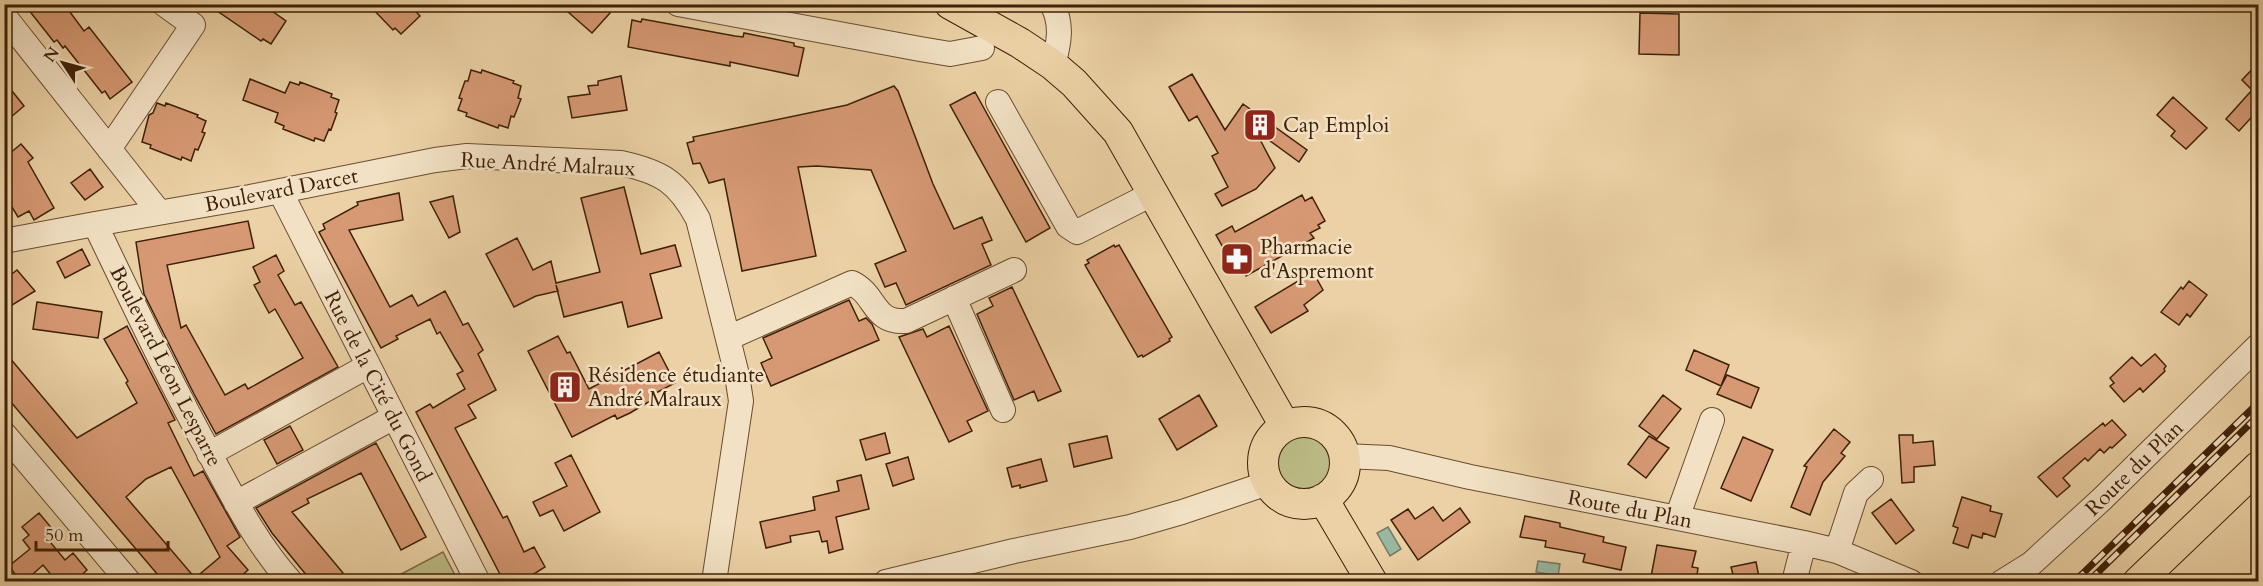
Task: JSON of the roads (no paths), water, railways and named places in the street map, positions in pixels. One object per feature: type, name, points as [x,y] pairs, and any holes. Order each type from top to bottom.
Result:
[{"type":"main road","points":[[950,4],[1020,43],[1053,65],[1082,90],[1118,132],[1285,426]]},
{"type":"main road","points":[[1306,422],[1327,429],[1341,446],[1344,456],[1344,469],[1333,492],[1311,503],[1292,502],[1276,493],[1268,483],[1263,470],[1263,457],[1274,434],[1285,426],[1306,422]]},
{"type":"main road","points":[[2138,582],[2259,467]]},
{"type":"main road","points":[[1323,499],[1372,582]]},
{"type":"street","points":[[109,148],[193,25],[164,4]]},
{"type":"street","points":[[1052,4],[1058,15],[1059,28],[1053,65]]},
{"type":"street","points":[[682,5],[920,50],[950,54],[982,48]]},
{"type":"street","points":[[4,16],[159,212]]},
{"type":"street","points":[[998,102],[1068,226],[1077,232],[1154,193]]},
{"type":"street","name":"Rue André Malraux","points":[[403,166],[467,156],[621,163],[643,168],[661,176],[687,199],[698,219],[737,375],[741,401],[714,582]]},
{"type":"street","name":"Boulevard Darcet","points":[[94,224],[280,191],[403,166]]},
{"type":"street","name":"Rue de la Cité du Gond","points":[[280,191],[478,582]]},
{"type":"street","points":[[4,241],[94,224]]},
{"type":"street","name":"Boulevard Léon Lesparre","points":[[94,224],[189,417],[278,577]]},
{"type":"street","points":[[728,338],[852,283],[861,287],[880,313],[892,322],[906,321],[1014,270]]},
{"type":"street","points":[[954,298],[1003,410]]},
{"type":"street","name":"Route du Plan","points":[[2002,582],[2031,564],[2087,513],[2259,346]]},
{"type":"street","points":[[209,454],[368,366]]},
{"type":"street","points":[[236,503],[394,417]]},
{"type":"street","points":[[1677,518],[1712,420]]},
{"type":"street","points":[[4,434],[129,582]]},
{"type":"street","name":"Route du Plan","points":[[1344,456],[1389,458],[1470,477],[1804,543],[1837,551],[1911,582]]},
{"type":"street","points":[[1837,551],[1856,493],[1871,479]]},
{"type":"street","points":[[886,582],[1014,551],[1130,527],[1268,483]]},
{"type":"street","points":[[1794,582],[1804,543]]},
{"type":"railway","points":[[2074,582],[2258,403]]},
{"type":"railway","points":[[2088,582],[2258,416]]},
{"type":"place","name":"Cap Emploi","points":[[1260,125]]},
{"type":"place","name":"Pharmacie d'Aspremont","points":[[1237,259]]},
{"type":"place","name":"Résidence étudiante André Malraux","points":[[565,387]]}]
